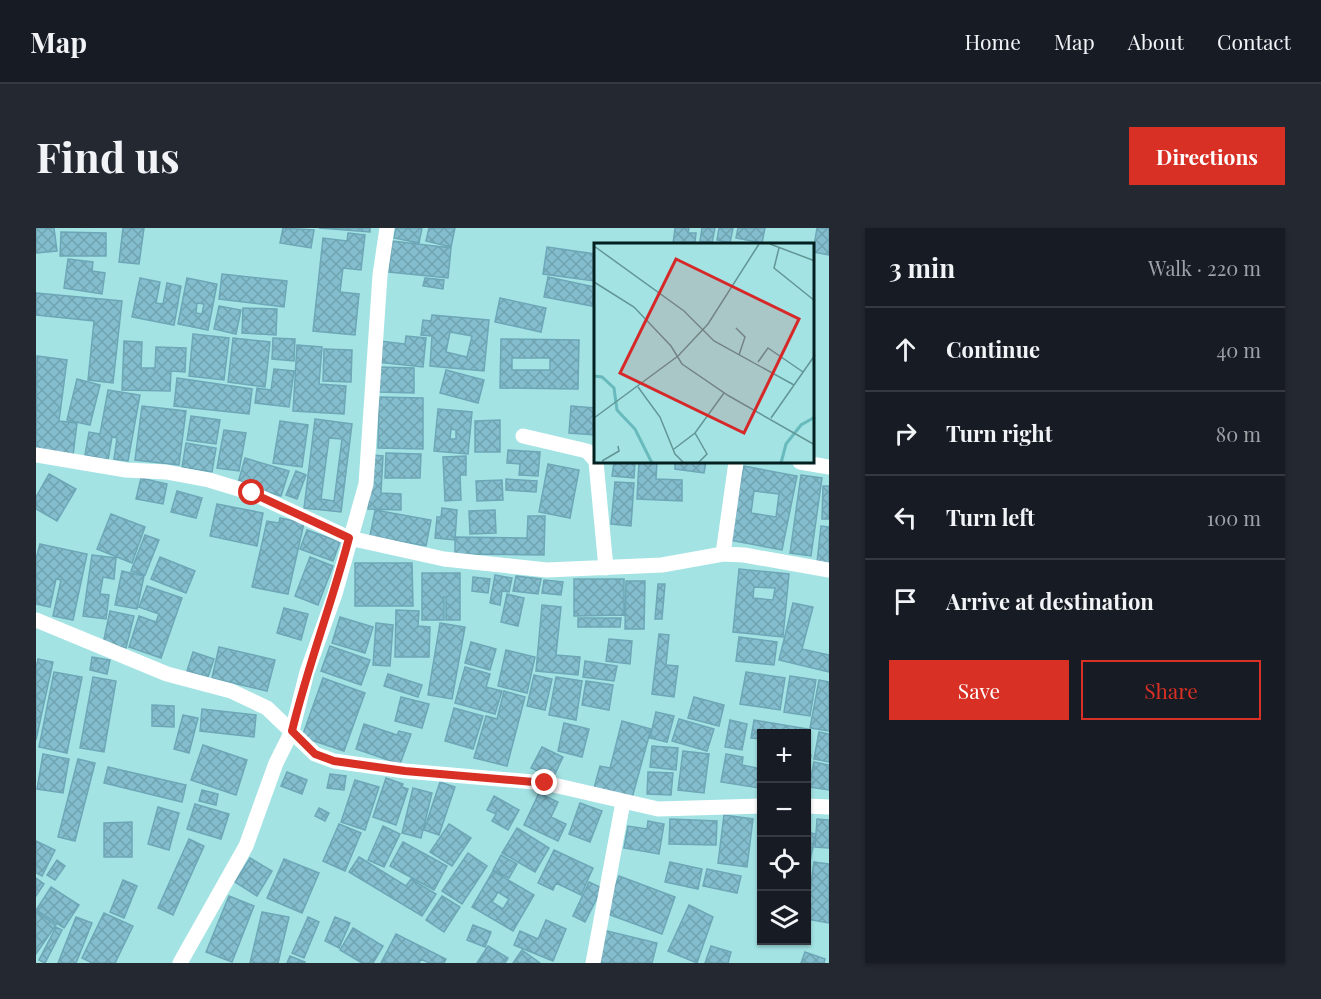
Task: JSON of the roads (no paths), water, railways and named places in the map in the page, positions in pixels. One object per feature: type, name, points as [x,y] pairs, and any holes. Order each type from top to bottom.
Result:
[{"type":"street","points":[[180,963],[246,846],[276,763],[292,731],[307,672],[335,594],[366,484],[380,275],[387,228]]},
{"type":"street","points":[[523,436],[587,451],[594,460]]},
{"type":"street","points":[[36,455],[126,470],[166,472],[209,480],[252,493],[349,538],[444,559],[547,570],[662,565],[723,555],[744,555],[829,570]]},
{"type":"street","points":[[595,464],[606,568]]},
{"type":"street","points":[[723,555],[736,464]]},
{"type":"street","points":[[812,464],[829,467]]},
{"type":"street","points":[[36,620],[167,674],[231,691],[267,708],[315,754],[334,761],[405,771],[545,783],[658,809],[703,810],[757,806]]},
{"type":"street","points":[[593,963],[623,802]]},
{"type":"street","points":[[811,806],[829,807]]}]
